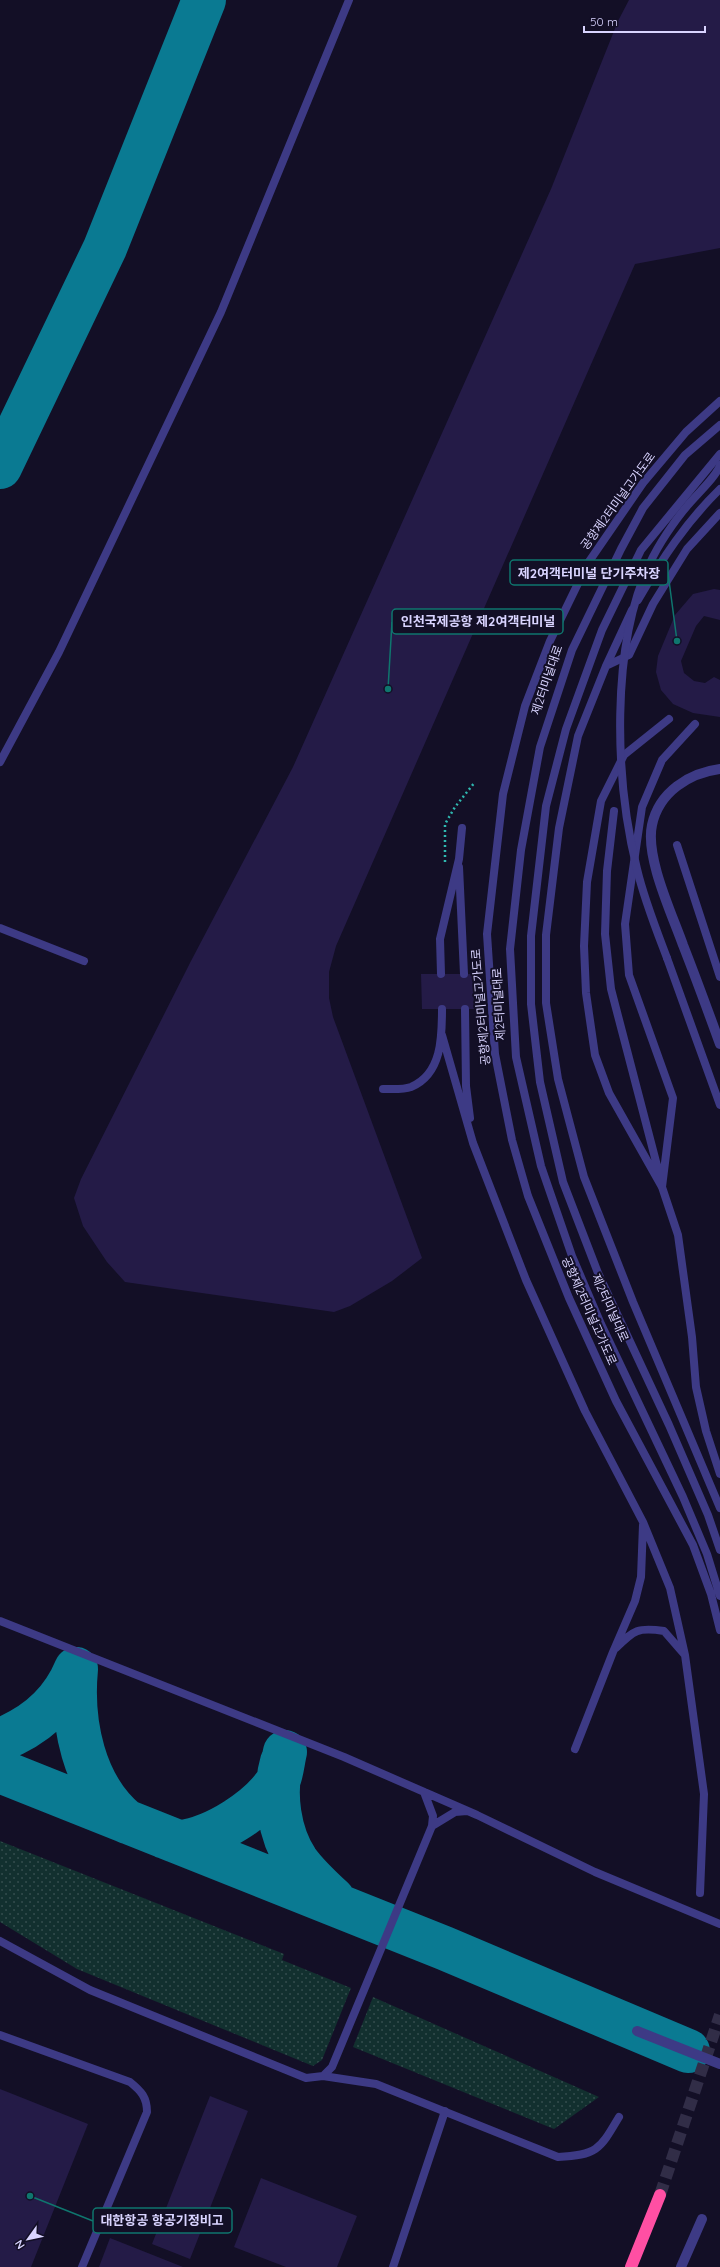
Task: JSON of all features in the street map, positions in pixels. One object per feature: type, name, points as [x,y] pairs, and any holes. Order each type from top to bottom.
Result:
[{"type":"highway","points":[[631,2267],[660,2195]]},
{"type":"street","points":[[720,769],[707,771],[685,780],[669,792],[659,806],[652,826],[653,858],[662,890],[720,1044]]},
{"type":"street","points":[[637,2031],[720,2064]]},
{"type":"street","points":[[681,2267],[702,2219]]},
{"type":"lane","points":[[0,762],[59,652],[221,312],[349,0]]},
{"type":"lane","name":"공항제2터미널고가도로","points":[[720,401],[686,432],[643,483],[588,563],[550,641],[525,706],[503,794],[487,934],[495,1054],[512,1140],[528,1196],[570,1298],[616,1401],[693,1545],[711,1594],[720,1630]]},
{"type":"lane","name":"제2터미널대로","points":[[720,425],[685,456],[644,508],[621,549],[572,650],[540,747],[521,850],[510,949],[516,1057],[542,1166],[572,1256],[605,1331],[683,1497],[707,1554],[720,1596]]},
{"type":"lane","name":"공항제2터미널고가도로","points":[[720,454],[641,550],[599,637],[566,729],[546,806],[531,936],[531,1004],[540,1082],[563,1182],[598,1273],[669,1425],[708,1515],[720,1550]]},
{"type":"lane","points":[[720,465],[687,507],[651,561],[638,591],[628,626],[623,654],[622,750],[628,831],[639,878],[720,1105]]},
{"type":"lane","name":"제2터미널대로","points":[[720,488],[696,512],[660,564],[626,622],[606,666],[578,736],[559,828],[546,935],[546,1003],[558,1079],[584,1177],[633,1302],[720,1508]]},
{"type":"lane","points":[[606,666],[629,655],[653,604],[688,549],[720,513]]},
{"type":"lane","points":[[662,1187],[609,1093],[595,1056],[586,993],[584,946],[587,882],[601,801],[624,755],[669,719]]},
{"type":"lane","points":[[662,1187],[674,1098],[629,975],[625,924],[642,807],[662,760],[695,724]]},
{"type":"lane","points":[[614,811],[607,871],[605,934],[611,989],[662,1187],[678,1235],[692,1337],[696,1387],[706,1431],[720,1474]]},
{"type":"lane","points":[[441,974],[440,939],[459,859],[462,828]]},
{"type":"lane","points":[[677,845],[720,977]]},
{"type":"lane","points":[[459,859],[464,974]]},
{"type":"lane","points":[[0,928],[84,961]]},
{"type":"lane","points":[[383,1089],[410,1088],[423,1080],[437,1062],[442,1035],[442,1009]]},
{"type":"lane","points":[[465,1009],[466,1086],[473,1143]]},
{"type":"lane","points":[[442,1035],[473,1143],[549,1334],[585,1411],[643,1522],[670,1588],[685,1655],[704,1794],[700,1893]]},
{"type":"lane","points":[[575,1749],[612,1652],[635,1601],[641,1577],[643,1522]]},
{"type":"lane","points":[[0,1622],[344,1757],[477,1815],[595,1872],[720,1924]]},
{"type":"lane","points":[[612,1652],[632,1632],[648,1628],[664,1631],[685,1655]]},
{"type":"lane","points":[[323,2076],[332,2067],[432,1826],[433,1816],[424,1792]]},
{"type":"lane","points":[[432,1826],[455,1812],[467,1811],[477,1815]]},
{"type":"lane","points":[[0,1941],[90,1990],[306,2078],[323,2076],[376,2084],[445,2110],[558,2157],[580,2156],[602,2146],[619,2117]]},
{"type":"lane","points":[[0,2035],[130,2082],[140,2090],[147,2101],[147,2112],[82,2267]]},
{"type":"lane","points":[[393,2267],[445,2110]]},
{"type":"green space","points":[[0,1841],[284,1954],[282,1960],[351,1988],[322,2060],[313,2066],[77,1969],[0,1922]]},
{"type":"green space","points":[[373,1997],[599,2097],[554,2129],[353,2047]]},
{"type":"building","points":[[629,0],[720,0],[720,248],[635,264],[336,946],[329,972],[329,998],[333,1017],[422,1258],[392,1281],[350,1306],[334,1312],[125,1282],[107,1262],[83,1226],[74,1198],[81,1179],[191,961],[293,767],[551,189],[618,21]]},
{"type":"building","points":[[714,589],[720,590],[720,620],[704,616],[696,626],[681,661],[684,673],[694,681],[705,683],[714,677],[720,680],[720,717],[693,713],[673,704],[661,690],[656,672],[658,656],[675,615],[693,594]]},
{"type":"building","points":[[421,974],[473,974],[474,1009],[422,1009]]},
{"type":"building","points":[[0,2089],[88,2124],[31,2267],[0,2267]]},
{"type":"building","points":[[210,2096],[248,2111],[190,2259],[152,2244]]},
{"type":"building","points":[[261,2178],[357,2216],[337,2267],[286,2267],[234,2247]]},
{"type":"building","points":[[110,2238],[183,2267],[99,2267]]},
{"type":"taxiway","points":[[0,467],[105,248],[204,0]]},
{"type":"taxiway","points":[[76,1669],[76,1710],[78,1731],[83,1752],[90,1772],[100,1790],[112,1807],[127,1822]]},
{"type":"taxiway","points":[[0,1740],[24,1728],[46,1712],[63,1693],[76,1669]]},
{"type":"taxiway","points":[[165,1837],[180,1842],[207,1835],[222,1828],[249,1811],[261,1801],[279,1779],[285,1752]]},
{"type":"taxiway","points":[[282,1762],[279,1774],[278,1800],[279,1813],[286,1838],[297,1861],[314,1881],[333,1899]]},
{"type":"taxiway","points":[[0,1771],[444,1948],[688,2051]]},
{"type":"tunnel","points":[[660,2195],[720,2015]]},
{"type":"place","name":"제2여객터미널 단기주차장","points":[[677,641]]},
{"type":"place","name":"인천국제공항 제2여객터미널","points":[[388,689]]},
{"type":"place","name":"대한항공 항공기정비고","points":[[30,2196]]}]
